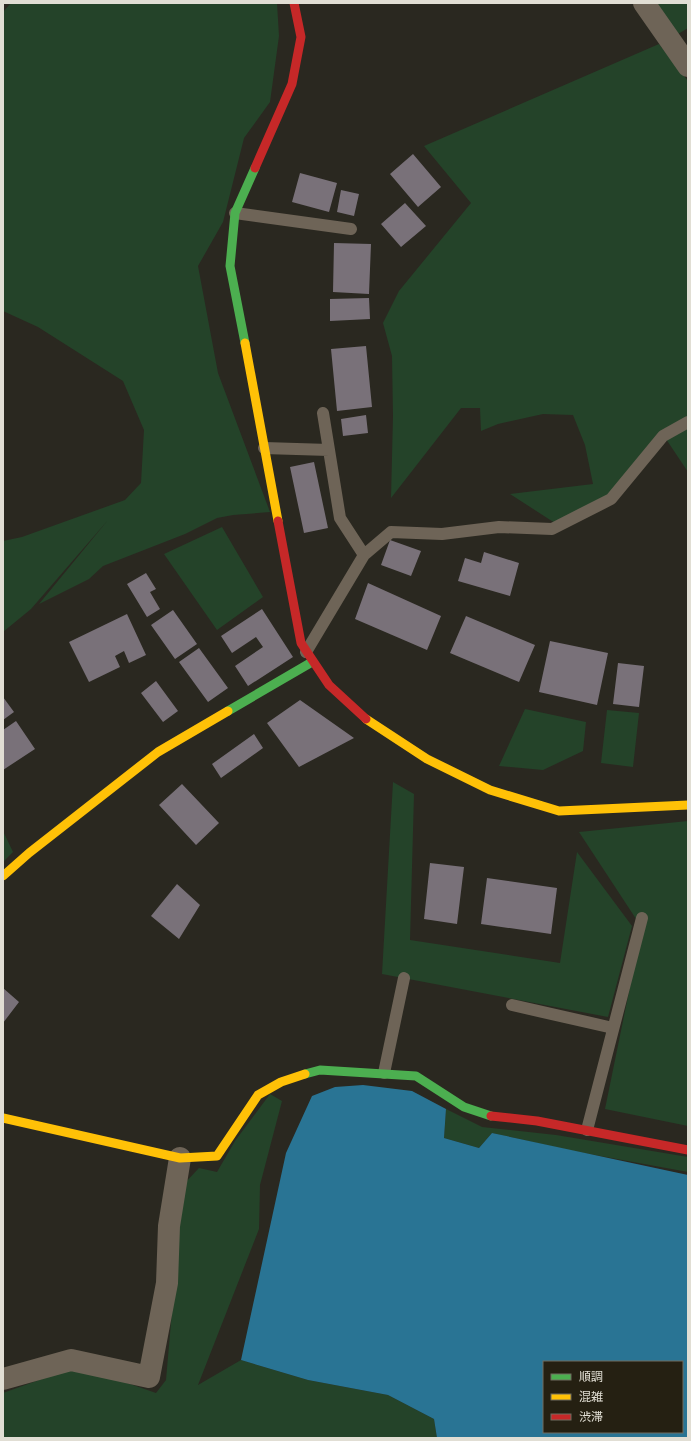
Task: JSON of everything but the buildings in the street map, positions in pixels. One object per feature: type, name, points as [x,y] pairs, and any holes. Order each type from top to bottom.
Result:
[{"type":"street","points":[[294,3],[301,37],[292,84],[235,213],[230,266],[301,643],[329,685],[362,716],[427,759],[490,790],[559,811],[688,804]]},
{"type":"street","points":[[644,3],[688,66]]},
{"type":"street","points":[[3,876],[29,853],[158,752],[309,657]]},
{"type":"street","points":[[3,1118],[180,1158],[217,1156],[258,1095],[281,1082],[320,1070],[416,1076],[464,1107],[487,1116],[537,1121],[688,1150]]},
{"type":"street","points":[[3,1379],[71,1360],[149,1377],[167,1283],[168,1226],[180,1158]]},
{"type":"lane","points":[[235,213],[351,229]]},
{"type":"lane","points":[[323,413],[340,518],[364,555]]},
{"type":"lane","points":[[309,657],[364,555],[391,532],[442,534],[499,527],[552,529],[611,499],[663,436],[685,427]]},
{"type":"lane","points":[[264,448],[329,450]]},
{"type":"lane","points":[[587,1130],[642,918]]},
{"type":"lane","points":[[384,1073],[404,978]]},
{"type":"lane","points":[[512,1005],[613,1028]]},
{"type":"green space","points":[[11,3],[277,3],[279,36],[270,102],[244,138],[223,222],[198,266],[218,373],[270,512],[217,518],[185,534],[103,566],[89,579],[39,604],[108,520],[31,609],[3,632],[3,541],[22,537],[125,500],[141,483],[144,430],[123,381],[38,327],[3,311],[3,12]]},
{"type":"green space","points":[[644,3],[688,3],[688,28],[668,40]]},
{"type":"green space","points":[[659,44],[688,81],[688,472],[664,436],[611,499],[558,525],[510,494],[593,484],[585,445],[573,415],[543,414],[498,424],[481,431],[480,408],[461,408],[391,498],[393,416],[392,356],[383,323],[399,291],[471,203],[424,146]]},
{"type":"green space","points":[[222,527],[263,597],[217,630],[164,554]]},
{"type":"green space","points":[[525,709],[586,722],[583,751],[543,770],[499,766]]},
{"type":"green space","points":[[607,710],[639,713],[633,767],[601,763]]},
{"type":"green space","points":[[393,782],[414,794],[410,940],[560,963],[577,852],[632,926],[608,1017],[382,974]]},
{"type":"green space","points":[[688,821],[688,1126],[605,1109],[642,928],[579,832]]},
{"type":"green space","points":[[3,831],[13,852],[3,862]]},
{"type":"green space","points":[[270,1094],[282,1101],[260,1185],[259,1229],[198,1385],[241,1360],[308,1380],[388,1395],[434,1419],[437,1438],[3,1438],[3,1393],[78,1366],[156,1393],[166,1380],[183,1185],[199,1168],[217,1172],[235,1141]]},
{"type":"green space","points":[[446,1109],[482,1127],[556,1135],[688,1157],[688,1172],[573,1151],[492,1133],[479,1148],[444,1138]]},
{"type":"water","points":[[363,1085],[412,1091],[446,1109],[444,1138],[479,1148],[492,1133],[688,1175],[688,1438],[437,1438],[434,1419],[388,1395],[308,1380],[241,1360],[286,1153],[312,1096],[335,1087]]},
{"type":"traffic: fast","points":[[245,343],[230,266],[235,213],[255,168]]},
{"type":"traffic: fast","points":[[228,711],[312,662]]},
{"type":"traffic: fast","points":[[305,1074],[320,1070],[416,1076],[464,1107],[491,1116]]},
{"type":"traffic: slow","points":[[245,343],[278,521]]},
{"type":"traffic: slow","points":[[3,876],[29,853],[158,752],[228,711]]},
{"type":"traffic: slow","points":[[366,719],[427,759],[490,790],[559,811],[688,805]]},
{"type":"traffic: slow","points":[[3,1118],[180,1158],[217,1156],[258,1095],[281,1082],[305,1074]]},
{"type":"traffic: jam","points":[[255,168],[292,84],[301,37],[294,3]]},
{"type":"traffic: jam","points":[[278,521],[301,643],[329,685],[366,719]]},
{"type":"traffic: jam","points":[[491,1116],[537,1121],[688,1150]]}]
